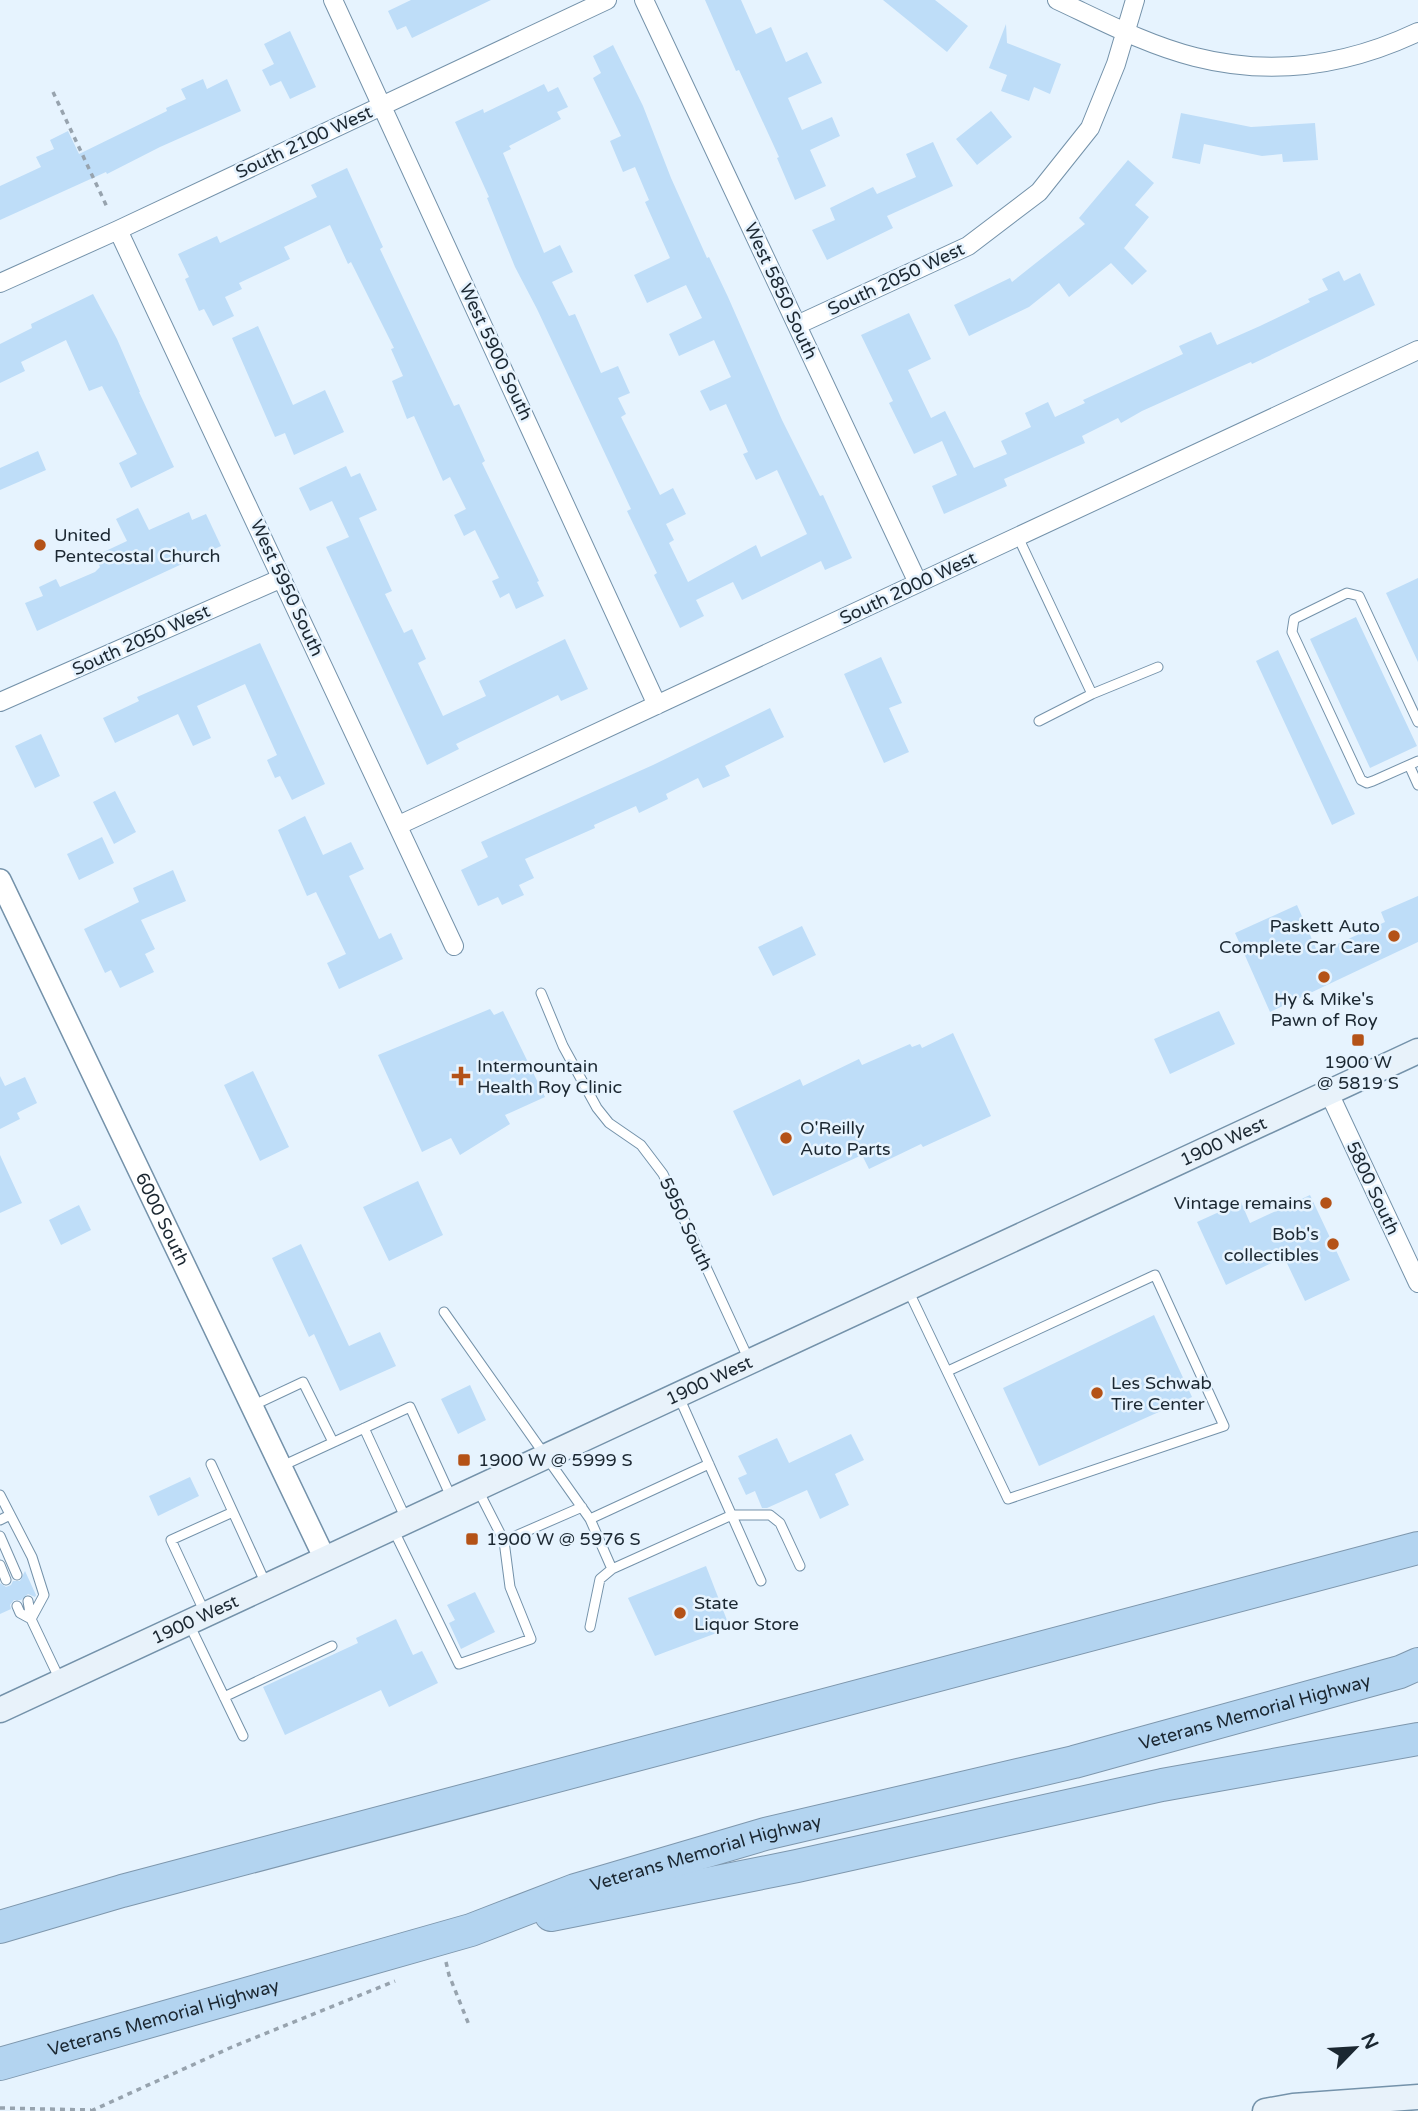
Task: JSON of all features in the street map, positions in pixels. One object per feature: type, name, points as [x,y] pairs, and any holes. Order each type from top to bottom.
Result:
[{"type":"highway","points":[[1269,1588],[1418,1525]]},
{"type":"highway","points":[[0,1927],[135,1887],[1418,1548]]},
{"type":"highway","name":"Veterans Memorial Highway","points":[[0,2064],[471,1930],[575,1890],[765,1834],[1074,1762],[1400,1672],[1418,1664]]},
{"type":"highway","points":[[471,1930],[797,1866],[1162,1784],[1418,1739]]},
{"type":"main road","name":"1900 West","points":[[0,1710],[1418,1051]]},
{"type":"main road","points":[[1265,2111],[1293,2106],[1418,2097]]},
{"type":"street","name":"West 5900 South","points":[[333,0],[657,705]]},
{"type":"street","name":"South 2100 West","points":[[0,283],[607,0]]},
{"type":"street","name":"West 5850 South","points":[[644,0],[918,583]]},
{"type":"street","points":[[1057,0],[1125,32],[1195,57],[1263,68],[1322,64],[1385,48],[1418,32]]},
{"type":"street","name":"South 2050 West","points":[[797,325],[968,246],[1039,192],[1090,128],[1116,66],[1135,0]]},
{"type":"street","name":"West 5950 South","points":[[118,230],[454,946]]},
{"type":"street","name":"South 2000 West","points":[[399,825],[1418,350]]},
{"type":"street","name":"South 2050 West","points":[[0,702],[282,578]]},
{"type":"street","name":"6000 South","points":[[0,880],[325,1559]]},
{"type":"street","name":"5800 South","points":[[1329,1093],[1418,1283]]},
{"type":"lane","points":[[1018,537],[1092,694]]},
{"type":"lane","points":[[1418,722],[1359,596],[1348,593],[1294,619],[1292,632],[1361,780],[1373,782],[1413,763],[1418,785]]},
{"type":"lane","points":[[1039,721],[1092,694],[1158,667]]},
{"type":"lane","name":"5950 South","points":[[541,993],[563,1046],[597,1108],[609,1123],[640,1145],[663,1174],[750,1362]]},
{"type":"lane","points":[[907,1289],[1008,1499],[1224,1426],[1155,1275],[948,1371]]},
{"type":"lane","points":[[444,1312],[590,1518],[612,1569]]},
{"type":"lane","points":[[252,1406],[303,1382],[333,1442]]},
{"type":"lane","points":[[678,1395],[761,1581]]},
{"type":"lane","points":[[281,1467],[410,1408],[452,1500]]},
{"type":"lane","points":[[364,1428],[400,1525],[459,1664],[531,1639],[510,1587],[504,1541],[478,1489]]},
{"type":"lane","points":[[211,1464],[266,1586]]},
{"type":"lane","points":[[590,1518],[709,1464]]},
{"type":"lane","points":[[0,1496],[32,1557],[44,1595],[31,1619]]},
{"type":"lane","points":[[504,1541],[582,1507]]},
{"type":"lane","points":[[233,1512],[171,1541],[224,1697],[243,1736]]},
{"type":"lane","points":[[0,1520],[10,1515]]},
{"type":"lane","points":[[590,1627],[600,1579],[612,1569],[732,1515],[770,1515],[780,1523],[800,1566]]},
{"type":"lane","points":[[0,1536],[17,1575]]},
{"type":"lane","points":[[0,1565],[6,1580]]},
{"type":"lane","points":[[28,1601],[31,1619],[61,1682]]},
{"type":"lane","points":[[17,1606],[20,1614],[31,1619]]},
{"type":"lane","points":[[224,1697],[332,1646]]},
{"type":"path","points":[[53,92],[107,207]]},
{"type":"path","points":[[446,1960],[449,1975],[469,2025]]},
{"type":"path","points":[[0,2108],[93,2110]]},
{"type":"building","points":[[411,0],[491,0],[412,38],[406,26],[397,30],[388,11]]},
{"type":"building","points":[[705,0],[741,0],[756,34],[771,27],[786,62],[807,52],[822,83],[788,98],[802,130],[832,117],[840,136],[810,150],[826,186],[795,200],[777,158],[779,157],[739,70],[736,71]]},
{"type":"building","points":[[883,0],[935,0],[968,26],[947,52]]},
{"type":"building","points":[[1006,24],[1007,43],[1061,64],[1050,94],[1034,87],[1029,101],[1001,91],[1007,75],[989,68]]},
{"type":"building","points":[[290,31],[316,87],[290,99],[281,81],[270,86],[262,70],[274,64],[264,44]]},
{"type":"building","points":[[613,45],[643,106],[671,178],[728,297],[782,420],[820,496],[823,495],[852,558],[825,570],[821,561],[742,600],[733,582],[696,600],[704,616],[680,628],[627,511],[631,509],[515,267],[487,198],[489,197],[455,122],[483,109],[484,113],[544,84],[548,92],[558,87],[568,107],[557,112],[561,119],[509,146],[511,149],[503,153],[544,253],[560,245],[573,272],[552,282],[569,316],[575,314],[601,373],[618,366],[630,393],[618,398],[626,414],[621,417],[660,495],[673,488],[686,514],[666,524],[674,540],[669,543],[688,582],[756,545],[761,557],[807,534],[777,470],[756,480],[743,454],[748,452],[726,404],[710,411],[700,391],[731,377],[714,340],[679,356],[669,334],[702,318],[686,285],[647,303],[634,275],[670,258],[645,202],[649,200],[635,167],[623,172],[610,141],[621,136],[593,78],[601,73],[593,56]]},
{"type":"building","points":[[203,79],[207,89],[227,79],[241,111],[107,174],[106,172],[0,220],[0,186],[41,167],[36,157],[54,149],[50,140],[68,131],[79,154],[167,111],[166,108],[186,99],[181,89]]},
{"type":"building","points":[[991,111],[1012,137],[977,165],[956,139]]},
{"type":"building","points":[[1181,113],[1251,127],[1315,123],[1318,160],[1283,162],[1282,154],[1262,156],[1204,144],[1200,164],[1172,158]]},
{"type":"building","points":[[933,142],[953,186],[887,216],[893,228],[827,260],[812,230],[835,220],[830,208],[873,187],[877,194],[916,177],[906,154]]},
{"type":"building","points":[[1128,160],[1154,183],[1135,205],[1149,217],[1124,248],[1147,271],[1132,285],[1111,263],[1069,297],[1059,283],[1029,307],[969,336],[954,305],[1010,278],[1012,282],[1085,224],[1079,218]]},
{"type":"building","points":[[347,168],[383,247],[380,249],[454,406],[459,404],[485,461],[482,463],[539,581],[537,582],[544,596],[516,609],[509,593],[500,598],[492,581],[499,578],[475,530],[464,536],[454,515],[466,509],[450,477],[443,481],[414,416],[407,419],[392,381],[403,376],[391,349],[394,348],[330,225],[284,247],[290,259],[239,283],[242,289],[225,297],[234,316],[213,326],[204,309],[199,311],[185,279],[189,277],[178,254],[217,236],[220,243],[317,197],[311,185]]},
{"type":"building","points":[[1339,271],[1344,281],[1360,273],[1375,305],[1121,423],[1118,418],[1082,436],[1085,443],[1004,479],[1007,486],[944,514],[932,486],[957,475],[942,441],[914,454],[889,403],[893,401],[861,335],[909,313],[931,359],[908,370],[931,418],[945,411],[974,468],[1007,454],[1001,441],[1031,427],[1025,413],[1048,402],[1055,417],[1085,403],[1083,400],[1183,354],[1179,346],[1211,332],[1217,345],[1260,326],[1310,302],[1308,299],[1328,290],[1322,279]]},
{"type":"building","points":[[93,294],[117,339],[174,467],[131,488],[119,463],[137,454],[102,386],[89,391],[66,340],[21,362],[25,371],[0,383],[0,344],[32,328],[31,324]]},
{"type":"building","points":[[258,326],[293,405],[325,390],[344,432],[294,455],[285,433],[275,437],[232,338]]},
{"type":"building","points":[[38,451],[46,470],[0,490],[0,468]]},
{"type":"building","points":[[346,466],[351,477],[360,473],[377,510],[359,518],[392,591],[385,594],[404,633],[412,629],[426,659],[418,663],[443,716],[486,696],[479,681],[565,639],[588,689],[561,701],[558,695],[456,744],[459,749],[427,765],[326,547],[349,537],[332,501],[310,511],[299,488]]},
{"type":"building","points":[[138,508],[149,530],[189,512],[192,520],[206,514],[221,546],[37,631],[25,603],[43,596],[39,587],[56,579],[60,587],[95,572],[100,567],[95,556],[127,541],[116,519]]},
{"type":"building","points":[[1418,578],[1418,662],[1386,593]]},
{"type":"building","points":[[1356,617],[1417,746],[1370,768],[1310,639]]},
{"type":"building","points":[[260,643],[325,784],[292,800],[280,776],[275,778],[267,760],[277,755],[245,684],[197,706],[211,738],[193,746],[178,714],[115,743],[103,718],[139,701],[137,697]]},
{"type":"building","points":[[1278,650],[1355,814],[1332,825],[1256,661]]},
{"type":"building","points":[[881,657],[902,703],[889,708],[909,752],[884,763],[844,674]]},
{"type":"building","points":[[770,708],[784,737],[725,766],[730,776],[703,788],[698,778],[666,794],[668,799],[639,813],[636,806],[594,825],[595,828],[525,859],[534,878],[519,885],[524,895],[502,905],[498,897],[478,906],[461,870],[488,857],[481,842],[653,765]]},
{"type":"building","points":[[41,734],[60,776],[35,788],[15,746]]},
{"type":"building","points":[[115,791],[136,832],[114,844],[93,802]]},
{"type":"building","points":[[305,816],[323,855],[351,842],[364,869],[349,876],[379,939],[391,933],[403,959],[339,989],[327,963],[346,954],[316,892],[307,896],[278,830]]},
{"type":"building","points":[[102,837],[114,863],[79,880],[67,854]]},
{"type":"building","points":[[173,870],[186,901],[141,920],[155,949],[145,954],[154,972],[120,988],[111,970],[105,973],[84,929],[139,902],[133,888]]},
{"type":"building","points":[[1418,896],[1418,942],[1270,1012],[1235,933],[1297,905],[1318,953],[1385,922],[1381,912]]},
{"type":"building","points":[[802,926],[816,955],[773,976],[758,947]]},
{"type":"building","name":"Intermountain Health Roy Clinic","points":[[490,1009],[494,1015],[503,1011],[545,1097],[505,1115],[510,1124],[460,1155],[451,1138],[422,1152],[378,1055]]},
{"type":"building","points":[[1219,1011],[1235,1044],[1170,1074],[1154,1039]]},
{"type":"building","points":[[953,1033],[991,1116],[923,1147],[921,1144],[869,1169],[862,1155],[773,1196],[733,1111],[800,1079],[803,1086],[859,1059],[862,1065],[910,1044],[912,1047],[920,1044],[922,1048]]},
{"type":"building","points":[[253,1071],[289,1147],[260,1161],[224,1085]]},
{"type":"building","points":[[0,1076],[5,1086],[25,1077],[37,1103],[17,1113],[20,1119],[0,1129]]},
{"type":"building","points":[[0,1155],[22,1203],[0,1213]]},
{"type":"building","points":[[418,1181],[443,1235],[389,1261],[363,1207]]},
{"type":"building","points":[[1310,1195],[1350,1280],[1305,1301],[1284,1257],[1226,1285],[1197,1222],[1241,1202],[1250,1223]]},
{"type":"building","points":[[79,1205],[91,1230],[61,1245],[49,1220]]},
{"type":"building","points":[[301,1244],[349,1346],[380,1332],[396,1366],[340,1391],[314,1334],[309,1337],[272,1258]]},
{"type":"building","name":"Les Schwab Tire Center","points":[[1154,1315],[1192,1397],[1039,1466],[1003,1388]]},
{"type":"building","points":[[470,1385],[486,1420],[458,1434],[441,1399]]},
{"type":"building","points":[[851,1434],[864,1460],[835,1474],[849,1505],[820,1519],[807,1490],[767,1508],[762,1508],[755,1491],[746,1495],[738,1478],[747,1474],[738,1456],[777,1438],[789,1463]]},
{"type":"building","points":[[190,1477],[199,1496],[158,1516],[149,1496]]},
{"type":"building","name":"State Liquor Store","points":[[706,1566],[730,1628],[655,1656],[628,1598]]},
{"type":"building","points":[[25,1571],[35,1597],[28,1594],[21,1600],[14,1600],[10,1605],[11,1609],[0,1614],[0,1583],[6,1587],[13,1581],[20,1581]]},
{"type":"building","points":[[475,1592],[495,1632],[461,1649],[449,1623],[455,1620],[447,1605]]},
{"type":"building","points":[[396,1619],[413,1655],[422,1651],[438,1683],[389,1707],[381,1690],[285,1735],[263,1687],[358,1643],[356,1638]]},
{"type":"place","name":"United Pentecostal Church","points":[[40,545]]},
{"type":"place","name":"Paskett Auto Complete Car Care","points":[[1394,936]]},
{"type":"place","name":"Hy & Mike's Pawn of Roy","points":[[1324,977]]},
{"type":"place","name":"1900 W @ 5819 S","points":[[1358,1040]]},
{"type":"place","name":"Intermountain Health Roy Clinic","points":[[461,1076]]},
{"type":"place","name":"O'Reilly Auto Parts","points":[[786,1138]]},
{"type":"place","name":"Vintage remains","points":[[1326,1203]]},
{"type":"place","name":"Bob's collectibles","points":[[1333,1244]]},
{"type":"place","name":"Les Schwab Tire Center","points":[[1097,1393]]},
{"type":"place","name":"1900 W @ 5999 S","points":[[464,1460]]},
{"type":"place","name":"1900 W @ 5976 S","points":[[472,1539]]},
{"type":"place","name":"State Liquor Store","points":[[680,1613]]}]
